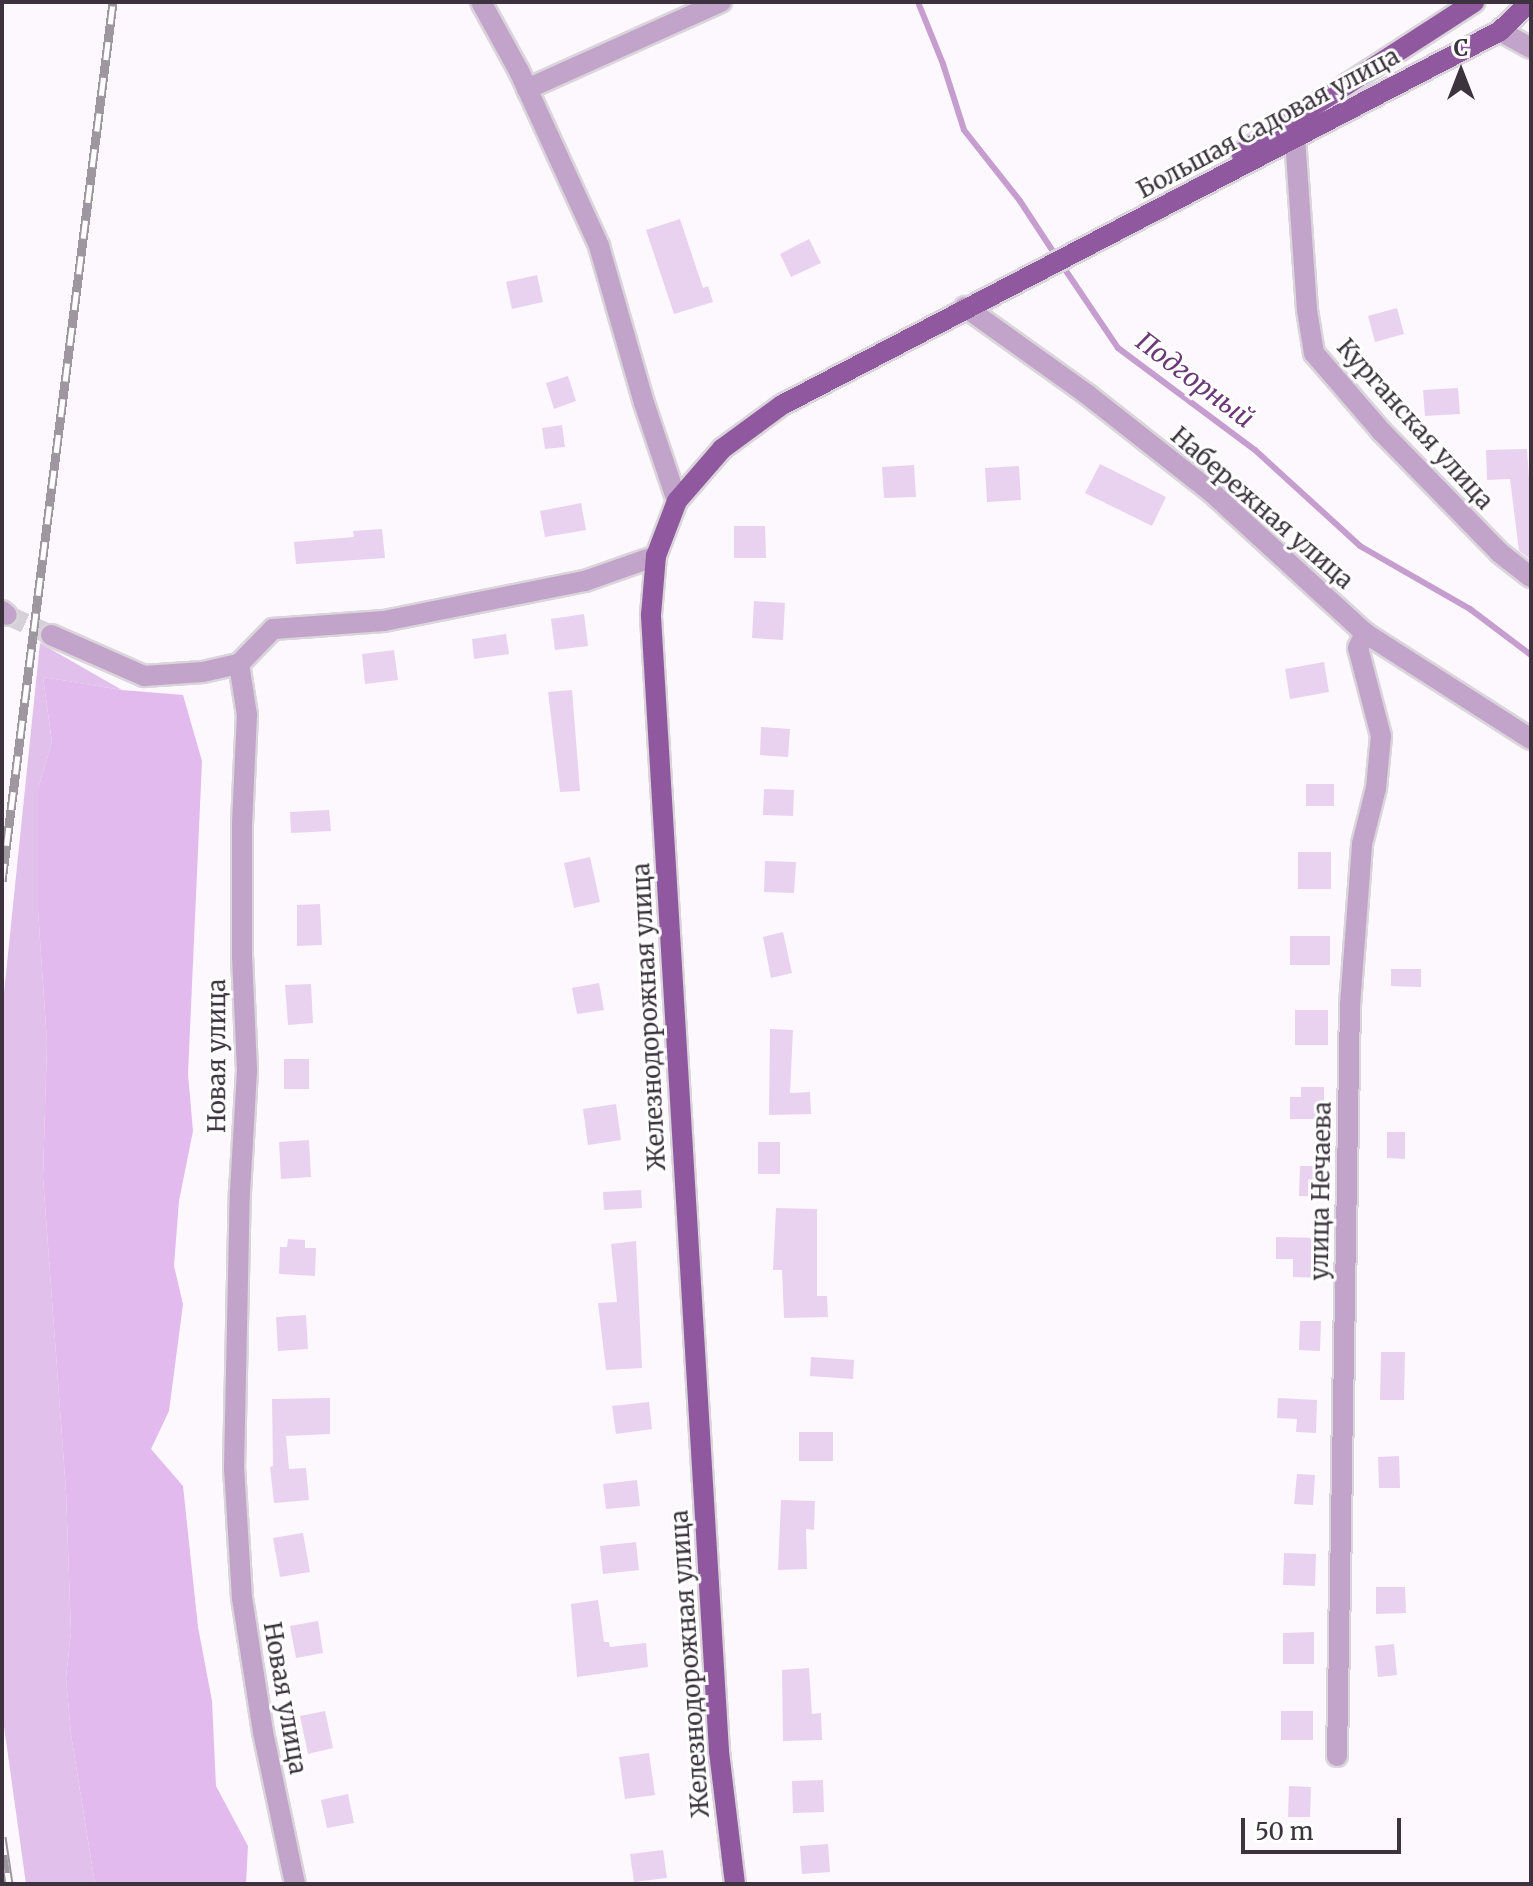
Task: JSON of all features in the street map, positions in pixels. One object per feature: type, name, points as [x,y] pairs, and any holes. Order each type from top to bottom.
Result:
[{"type":"main road","name":"Большая Садовая улица","points":[[1130,225],[1474,2]]},
{"type":"main road","name":"Большая Садовая улица","points":[[1130,225],[1500,31],[1530,2]]},
{"type":"main road","name":"Железнодорожная улица","points":[[735,1884],[719,1751],[651,615],[656,556],[677,501],[722,449],[782,405],[965,307],[1130,225]]},
{"type":"street","points":[[481,2],[527,89],[599,246],[644,403],[677,501]]},
{"type":"street","points":[[527,89],[721,2]]},
{"type":"street","points":[[1500,31],[1531,48]]},
{"type":"street","name":"Курганская улица","points":[[1295,138],[1307,310],[1314,353],[1404,454],[1500,553],[1531,577]]},
{"type":"street","name":"Набережная улица","points":[[965,307],[1088,395],[1210,491],[1365,633],[1531,739]]},
{"type":"street","points":[[51,635],[144,676],[203,672],[239,664],[273,629],[384,621],[585,581],[656,556]]},
{"type":"street","name":"улица Нечаева","points":[[1337,1756],[1350,1005],[1362,844],[1376,788],[1381,736],[1358,648],[1365,633]]},
{"type":"street","name":"Новая улица","points":[[239,664],[247,715],[242,824],[242,956],[247,1070],[240,1192],[234,1469],[242,1598],[263,1732],[295,1884]]},
{"type":"shaded area","points":[[40,643],[122,690],[43,677],[52,742],[38,789],[38,910],[47,1042],[43,1177],[66,1491],[71,1631],[66,1678],[71,1734],[95,1884],[26,1884],[2,1712],[2,1012]]},
{"type":"shaded area","points":[[43,677],[122,690],[183,695],[202,761],[188,1074],[193,1131],[179,1201],[174,1266],[183,1304],[169,1411],[151,1449],[183,1486],[198,1627],[212,1701],[216,1786],[248,1846],[246,1884],[95,1884],[71,1734],[66,1678],[71,1631],[66,1491],[43,1177],[47,1042],[38,910],[38,789],[52,742]]},
{"type":"building","points":[[680,219],[703,288],[708,286],[713,302],[674,314],[646,230]]},
{"type":"building","points":[[809,239],[821,263],[791,277],[780,254]]},
{"type":"building","points":[[537,275],[543,302],[512,309],[506,282]]},
{"type":"building","points":[[1397,308],[1404,334],[1375,342],[1368,316]]},
{"type":"building","points":[[568,376],[576,401],[554,409],[546,383]]},
{"type":"building","points":[[1458,388],[1460,414],[1425,416],[1423,390]]},
{"type":"building","points":[[562,425],[565,447],[545,449],[542,428]]},
{"type":"building","points":[[1527,449],[1531,507],[1530,559],[1519,551],[1510,479],[1487,480],[1486,450]]},
{"type":"building","points":[[1100,464],[1166,497],[1152,526],[1085,493]]},
{"type":"building","points":[[914,465],[916,497],[884,498],[882,467]]},
{"type":"building","points":[[1019,466],[1021,500],[987,502],[985,468]]},
{"type":"building","points":[[581,503],[586,530],[545,537],[540,511]]},
{"type":"building","points":[[734,526],[765,526],[766,558],[734,558]]},
{"type":"building","points":[[382,529],[385,558],[296,564],[294,542],[354,537],[353,531]]},
{"type":"building","points":[[754,601],[785,603],[783,640],[752,638]]},
{"type":"building","points":[[584,614],[588,646],[555,650],[551,619]]},
{"type":"building","points":[[506,634],[509,654],[474,659],[472,639]]},
{"type":"building","points":[[394,650],[398,680],[365,684],[362,654]]},
{"type":"building","points":[[1324,662],[1329,692],[1290,699],[1285,669]]},
{"type":"building","points":[[572,690],[580,791],[560,792],[548,692]]},
{"type":"building","points":[[761,727],[790,729],[788,757],[760,755]]},
{"type":"building","points":[[1306,784],[1334,784],[1334,806],[1306,806]]},
{"type":"building","points":[[764,789],[794,790],[793,816],[763,815]]},
{"type":"building","points":[[329,810],[331,831],[291,833],[290,812]]},
{"type":"building","points":[[1298,852],[1331,852],[1331,889],[1298,889]]},
{"type":"building","points":[[590,857],[600,902],[574,908],[564,863]]},
{"type":"building","points":[[765,861],[796,862],[794,893],[764,892]]},
{"type":"building","points":[[320,904],[322,945],[297,946],[297,905]]},
{"type":"building","points":[[783,932],[792,973],[771,978],[763,937]]},
{"type":"building","points":[[1290,936],[1330,936],[1330,965],[1290,965]]},
{"type":"building","points":[[1391,969],[1421,969],[1421,987],[1391,986]]},
{"type":"building","points":[[599,983],[604,1010],[577,1014],[572,988]]},
{"type":"building","points":[[311,984],[313,1023],[288,1025],[285,985]]},
{"type":"building","points":[[1295,1010],[1328,1010],[1328,1045],[1295,1045]]},
{"type":"building","points":[[770,1029],[793,1030],[790,1093],[810,1092],[811,1114],[769,1115]]},
{"type":"building","points":[[284,1059],[309,1059],[309,1089],[284,1089]]},
{"type":"building","points":[[1301,1087],[1324,1087],[1324,1119],[1290,1119],[1290,1097],[1301,1097]]},
{"type":"building","points":[[616,1104],[621,1140],[588,1145],[583,1109]]},
{"type":"building","points":[[1387,1132],[1405,1132],[1405,1159],[1387,1158]]},
{"type":"building","points":[[309,1140],[311,1177],[281,1179],[279,1142]]},
{"type":"building","points":[[758,1142],[780,1142],[780,1174],[758,1174]]},
{"type":"building","points":[[1300,1166],[1323,1166],[1323,1197],[1299,1196]]},
{"type":"building","points":[[641,1190],[642,1208],[604,1210],[603,1192]]},
{"type":"building","points":[[776,1208],[817,1209],[817,1296],[827,1296],[828,1317],[784,1318],[782,1270],[773,1270]]},
{"type":"building","points":[[1276,1237],[1322,1238],[1322,1278],[1293,1277],[1293,1259],[1276,1259]]},
{"type":"building","points":[[288,1239],[305,1240],[305,1248],[316,1248],[315,1276],[279,1274],[280,1247],[287,1247]]},
{"type":"building","points":[[636,1241],[642,1368],[606,1370],[598,1303],[617,1302],[611,1244]]},
{"type":"building","points":[[306,1315],[308,1349],[278,1351],[276,1317]]},
{"type":"building","points":[[1300,1321],[1321,1321],[1320,1351],[1299,1350]]},
{"type":"building","points":[[1381,1352],[1405,1352],[1404,1400],[1380,1400]]},
{"type":"building","points":[[811,1357],[854,1360],[853,1379],[810,1376]]},
{"type":"building","points":[[330,1398],[330,1434],[286,1436],[289,1469],[306,1468],[309,1500],[274,1503],[270,1467],[273,1466],[272,1399]]},
{"type":"building","points":[[1278,1398],[1317,1400],[1316,1433],[1296,1432],[1297,1419],[1277,1418]]},
{"type":"building","points":[[649,1402],[652,1429],[616,1434],[612,1406]]},
{"type":"building","points":[[799,1432],[833,1432],[833,1461],[799,1461]]},
{"type":"building","points":[[1399,1456],[1400,1488],[1379,1488],[1378,1457]]},
{"type":"building","points":[[1297,1474],[1315,1475],[1313,1505],[1294,1504]]},
{"type":"building","points":[[637,1480],[640,1506],[606,1509],[603,1484]]},
{"type":"building","points":[[781,1500],[815,1501],[814,1530],[806,1529],[807,1569],[778,1570]]},
{"type":"building","points":[[303,1533],[310,1572],[280,1577],[273,1538]]},
{"type":"building","points":[[636,1542],[639,1570],[603,1574],[600,1546]]},
{"type":"building","points":[[1284,1553],[1316,1554],[1315,1586],[1283,1585]]},
{"type":"building","points":[[1376,1587],[1405,1587],[1406,1613],[1376,1614]]},
{"type":"building","points":[[598,1600],[604,1642],[609,1642],[610,1647],[646,1643],[648,1667],[577,1677],[571,1604]]},
{"type":"building","points":[[318,1621],[323,1653],[296,1658],[290,1626]]},
{"type":"building","points":[[1314,1632],[1314,1664],[1283,1664],[1283,1633]]},
{"type":"building","points":[[1394,1644],[1397,1675],[1378,1677],[1375,1646]]},
{"type":"building","points":[[809,1668],[812,1714],[821,1713],[822,1740],[783,1741],[782,1670]]},
{"type":"building","points":[[325,1711],[333,1748],[308,1754],[300,1716]]},
{"type":"building","points":[[1281,1711],[1313,1711],[1313,1740],[1281,1740]]},
{"type":"building","points":[[649,1753],[655,1795],[625,1799],[619,1757]]},
{"type":"building","points":[[823,1780],[824,1812],[793,1813],[792,1781]]},
{"type":"building","points":[[1289,1786],[1311,1787],[1310,1817],[1288,1817]]},
{"type":"building","points":[[348,1794],[354,1823],[327,1828],[321,1800]]},
{"type":"building","points":[[828,1844],[830,1872],[802,1874],[800,1846]]},
{"type":"building","points":[[663,1850],[667,1878],[634,1882],[630,1854]]},
{"type":"waterway","name":"Подгорный","points":[[918,2],[943,64],[964,130],[1020,201],[1056,256]]},
{"type":"waterway","name":"Подгорный","points":[[1062,265],[1118,348],[1255,450],[1360,546],[1470,609],[1531,655]]},
{"type":"tunnel","points":[[7,615],[51,635]]},
{"type":"railway","points":[[2,881],[113,2]]},
{"type":"railway","points":[[2,1837],[9,1884]]}]
